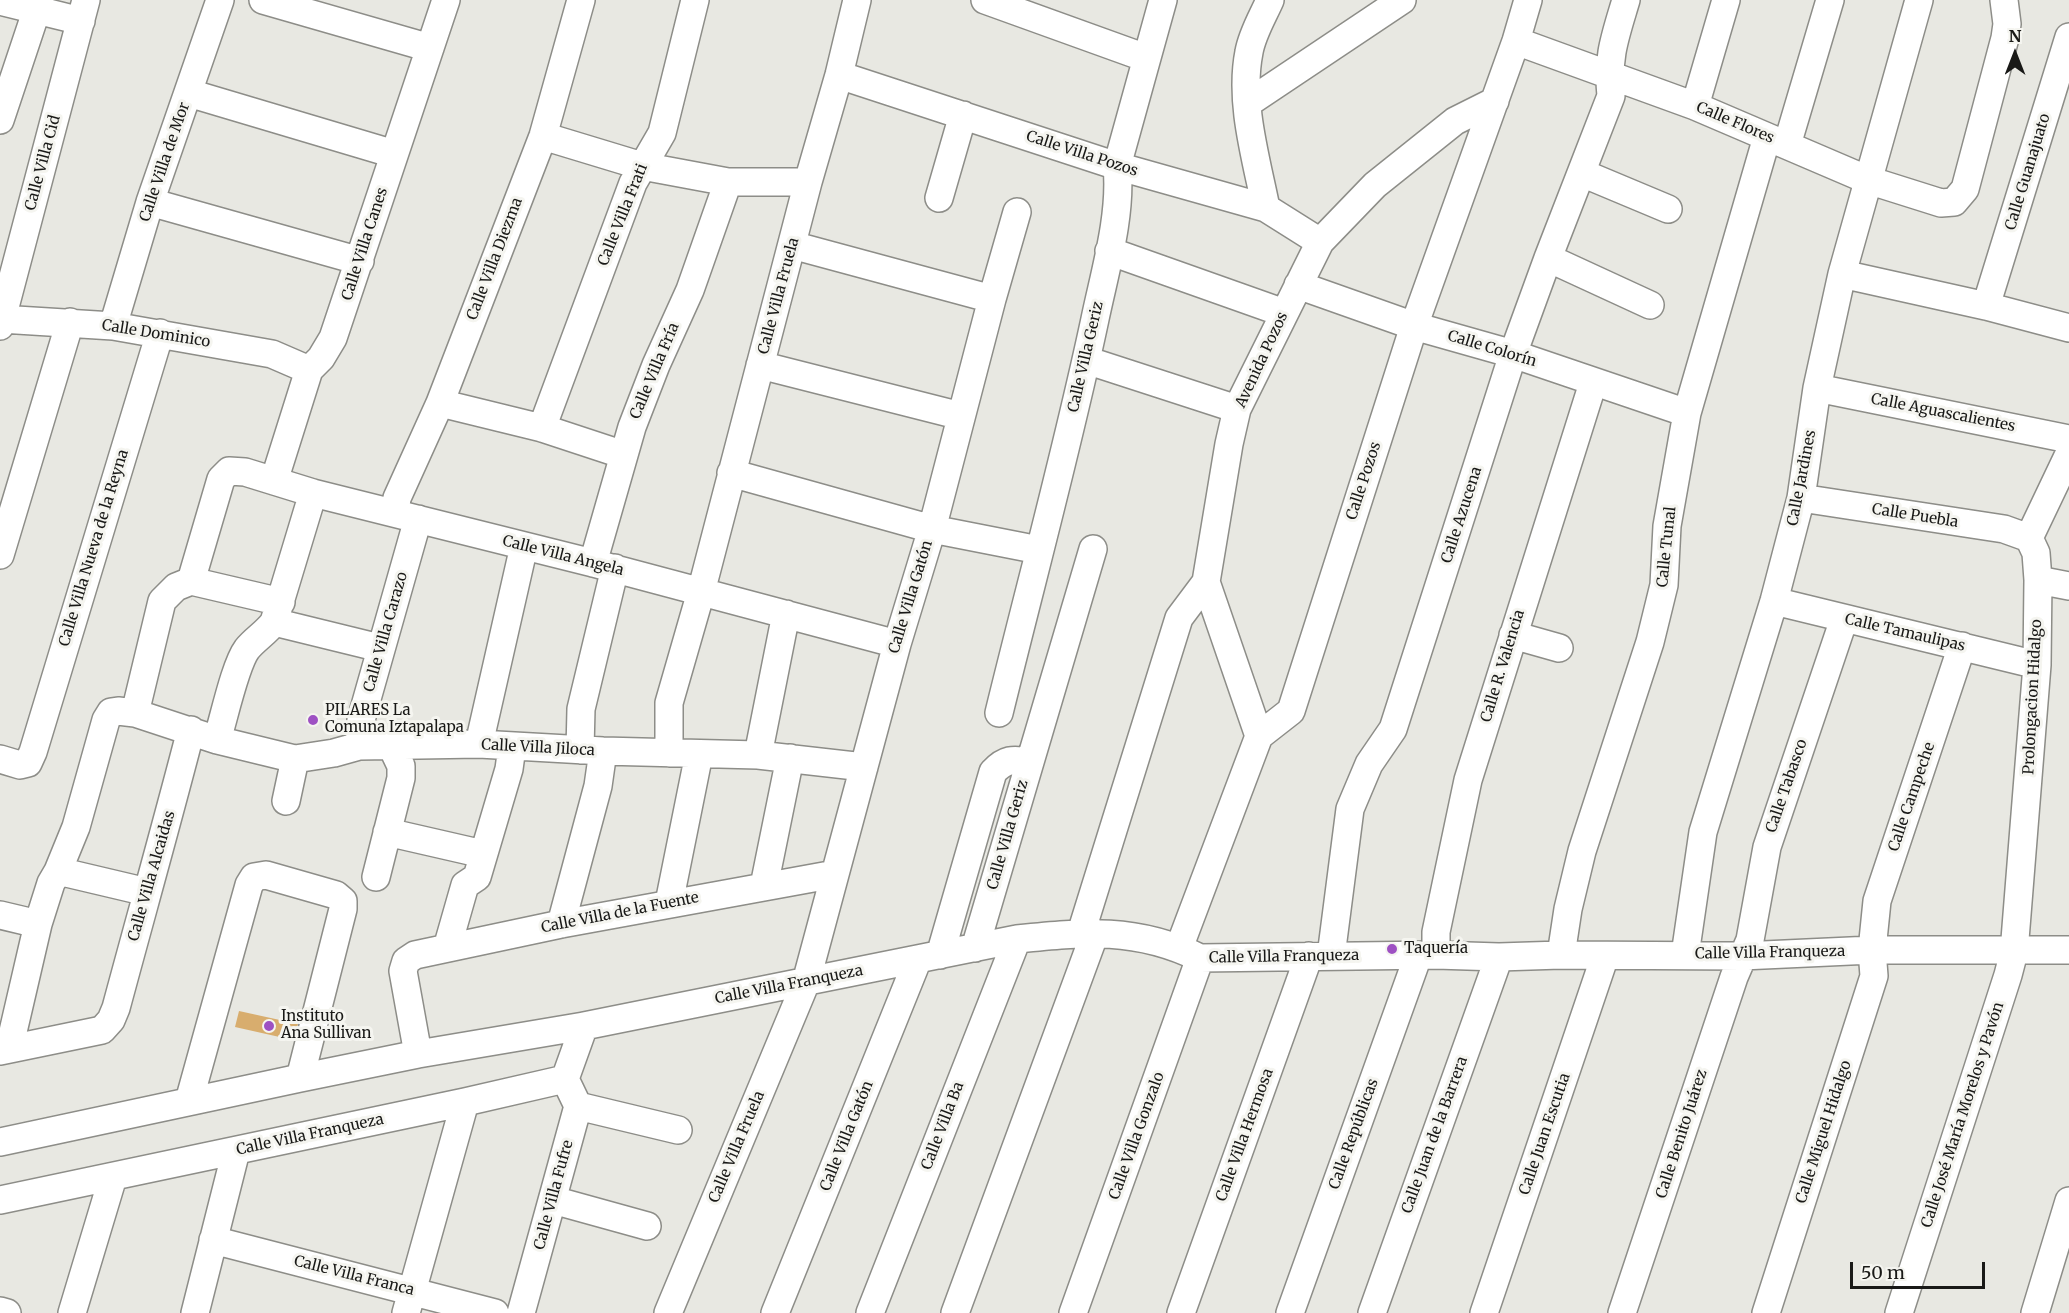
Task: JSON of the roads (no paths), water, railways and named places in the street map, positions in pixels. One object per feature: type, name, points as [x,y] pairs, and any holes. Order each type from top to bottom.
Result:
[{"type":"street","name":"Calle Villa de Mor","points":[[113,326],[150,202],[220,0]]},
{"type":"street","points":[[263,0],[430,48]]},
{"type":"street","name":"Calle Villa Canes","points":[[274,481],[309,370],[321,358],[333,338],[446,0]]},
{"type":"street","name":"Calle Villa Diezma","points":[[407,516],[397,498],[440,403],[543,136],[581,0]]},
{"type":"street","name":"Calle Villa Frati","points":[[542,428],[633,183],[662,133],[695,0]]},
{"type":"street","name":"Calle Villa Fruela","points":[[669,753],[669,703],[701,592],[857,0]]},
{"type":"street","points":[[985,0],[1146,58]]},
{"type":"street","name":"Calle Villa Geriz","points":[[999,713],[1086,360],[1109,251],[1119,188],[1116,166],[1163,0]]},
{"type":"street","points":[[1266,208],[1248,104],[1247,72],[1249,50],[1270,0]]},
{"type":"street","points":[[1248,104],[1402,0]]},
{"type":"street","name":"Calle Pozos","points":[[1258,736],[1291,711],[1414,326],[1516,41],[1528,0]]},
{"type":"street","name":"Calle Azucena","points":[[1320,956],[1350,809],[1369,764],[1393,729],[1513,354],[1611,96],[1609,76],[1611,51],[1626,0]]},
{"type":"street","points":[[1695,106],[1726,0]]},
{"type":"street","name":"Calle Tunal","points":[[1561,955],[1568,909],[1582,851],[1650,642],[1664,585],[1667,526],[1687,413],[1777,141],[1830,0]]},
{"type":"street","name":"Calle Jardines","points":[[1685,955],[1703,832],[1774,601],[1801,498],[1817,388],[1842,274],[1919,0]]},
{"type":"street","name":"Calle Flores","points":[[1516,41],[1695,106],[1868,180],[1941,203],[1954,202],[1965,189],[2005,38],[2007,24],[2004,0]]},
{"type":"street","points":[[0,1],[84,10]]},
{"type":"street","points":[[0,120],[39,5]]},
{"type":"street","name":"Calle Villa Cid","points":[[1,322],[84,10]]},
{"type":"street","name":"Calle Guanajuato","points":[[1986,306],[2069,37]]},
{"type":"street","name":"Calle Villa Pozos","points":[[839,75],[1116,166],[1266,208],[1320,242]]},
{"type":"street","points":[[189,93],[394,154]]},
{"type":"street","name":"Avenida Pozos","points":[[1258,736],[1206,582],[1237,409],[1320,242],[1376,185],[1446,128],[1495,101]]},
{"type":"street","points":[[939,198],[963,115]]},
{"type":"street","points":[[543,136],[642,166],[728,182],[808,182]]},
{"type":"street","points":[[1582,173],[1668,209]]},
{"type":"street","name":"Calle Villa Fría","points":[[561,924],[598,786],[581,709],[624,455],[632,427],[656,365],[690,290],[728,182]]},
{"type":"street","points":[[150,202],[360,261]]},
{"type":"street","name":"Calle Villa Gatón","points":[[806,981],[897,644],[932,529],[1017,212]]},
{"type":"street","points":[[792,245],[992,299]]},
{"type":"street","points":[[1109,251],[1284,313]]},
{"type":"street","points":[[1548,258],[1650,304]]},
{"type":"street","points":[[1842,274],[1986,306],[2069,328]]},
{"type":"street","name":"Calle Colorín","points":[[1298,285],[1414,326],[1513,354],[1687,413]]},
{"type":"street","name":"Calle Dominico","points":[[1,322],[70,322],[160,333],[272,354],[309,370]]},
{"type":"street","points":[[0,555],[70,322]]},
{"type":"street","name":"Calle Villa Nueva de la Reyna","points":[[0,759],[20,765],[28,763],[33,753],[160,333]]},
{"type":"street","points":[[1086,360],[1237,409]]},
{"type":"street","points":[[760,365],[961,416]]},
{"type":"street","name":"Calle R. Valencia","points":[[1427,955],[1436,932],[1468,780],[1593,383]]},
{"type":"street","name":"Calle Aguascalientes","points":[[1817,388],[2069,438]]},
{"type":"street","points":[[440,403],[542,428],[624,455]]},
{"type":"street","points":[[2029,538],[2069,454]]},
{"type":"street","name":"Calle Villa Angela","points":[[191,581],[220,479],[229,471],[245,472],[314,493],[604,566],[897,644]]},
{"type":"street","points":[[731,473],[932,529],[1039,550]]},
{"type":"street","points":[[218,740],[240,661],[247,648],[267,632],[278,612],[314,493]]},
{"type":"street","name":"Calle Puebla","points":[[1801,498],[2004,529],[2029,538]]},
{"type":"street","name":"Calle Villa Carazo","points":[[359,746],[361,720],[380,648],[407,516]]},
{"type":"street","name":"Prolongacion Hidalgo","points":[[2014,952],[2037,665],[2038,580],[2036,554],[2029,538]]},
{"type":"street","points":[[480,744],[524,546]]},
{"type":"street","name":"Calle Villa Geriz","points":[[975,948],[1092,549]]},
{"type":"street","points":[[2038,580],[2069,586]]},
{"type":"street","points":[[4,1050],[38,924],[51,883],[76,827],[106,720],[123,713],[162,601],[176,587],[191,581],[380,648]]},
{"type":"street","points":[[954,1313],[1088,933],[1179,618],[1206,582]]},
{"type":"street","name":"Calle Tamaulipas","points":[[1774,601],[2037,665]]},
{"type":"street","points":[[758,754],[786,614]]},
{"type":"street","name":"Calle Tabasco","points":[[1742,956],[1750,940],[1767,847],[1844,619]]},
{"type":"street","points":[[1513,635],[1559,648]]},
{"type":"street","name":"Calle Campeche","points":[[1872,950],[1877,901],[1962,646]]},
{"type":"street","name":"Calle Villa Jiloca","points":[[123,713],[295,759],[359,746],[480,744],[669,753],[758,754],[864,767]]},
{"type":"street","name":"Calle Villa Alcaidas","points":[[4,1050],[102,1030],[111,1020],[160,854],[191,730]]},
{"type":"street","points":[[1190,953],[1258,736]]},
{"type":"street","points":[[376,877],[401,778],[401,766],[392,747]]},
{"type":"street","points":[[447,948],[465,885],[477,877],[509,769],[512,747]]},
{"type":"street","points":[[669,903],[699,754]]},
{"type":"street","points":[[764,886],[790,758]]},
{"type":"street","points":[[286,801],[295,759]]},
{"type":"street","name":"Calle Villa Gatón","points":[[775,1313],[929,957],[993,771],[1002,762],[1013,759],[1029,762]]},
{"type":"street","points":[[387,832],[483,854]]},
{"type":"street","points":[[58,871],[147,892]]},
{"type":"street","name":"Calle Villa de la Fuente","points":[[418,1054],[403,971],[406,961],[415,955],[669,903],[835,874]]},
{"type":"street","points":[[189,1101],[249,885],[254,876],[266,875],[336,895],[343,901],[343,909],[300,1078]]},
{"type":"street","points":[[0,915],[38,924]]},
{"type":"street","name":"Calle Villa Franqueza","points":[[0,1142],[418,1054],[584,1026],[1017,939],[1088,933],[1145,938],[1190,953],[1320,956],[1742,956],[1872,950],[2014,952],[2069,950]]},
{"type":"street","name":"Calle Villa Ba","points":[[870,1313],[1017,939]]},
{"type":"street","name":"Calle Miguel Hidalgo","points":[[1766,1313],[1874,976],[1872,950]]},
{"type":"street","name":"Calle José María Morelos y Pavón","points":[[1899,1313],[2014,952]]},
{"type":"street","name":"Calle Villa Gonzalo","points":[[1073,1313],[1190,953]]},
{"type":"street","name":"Calle Repúblicas","points":[[1290,1313],[1427,955]]},
{"type":"street","name":"Calle Villa Hermosa","points":[[1181,1313],[1320,956]]},
{"type":"street","name":"Calle Juan Escutia","points":[[1484,1313],[1605,956]]},
{"type":"street","name":"Calle Benito Juárez","points":[[1622,1313],[1742,956]]},
{"type":"street","name":"Calle Juan de la Barrera","points":[[1372,1313],[1499,957]]},
{"type":"street","name":"Calle Villa Fruela","points":[[668,1313],[806,981]]},
{"type":"street","points":[[584,1026],[565,1079],[578,1106],[678,1130]]},
{"type":"street","name":"Calle Villa Franqueza","points":[[0,1200],[565,1079]]},
{"type":"street","points":[[409,1302],[465,1102]]},
{"type":"street","name":"Calle Villa Fufre","points":[[521,1313],[578,1106]]},
{"type":"street","points":[[195,1313],[236,1151]]},
{"type":"street","points":[[72,1313],[113,1177]]},
{"type":"street","points":[[553,1200],[647,1226]]},
{"type":"street","points":[[2035,1313],[2069,1201]]},
{"type":"street","name":"Calle Villa Franca","points":[[213,1240],[409,1302],[495,1313]]},
{"type":"street","points":[[0,1311],[7,1313]]},
{"type":"place","name":"PILARES La Comuna Iztapalapa","points":[[313,720]]},
{"type":"place","name":"Taquería","points":[[1392,949]]},
{"type":"place","name":"Instituto Ana Sullivan","points":[[269,1026]]}]
